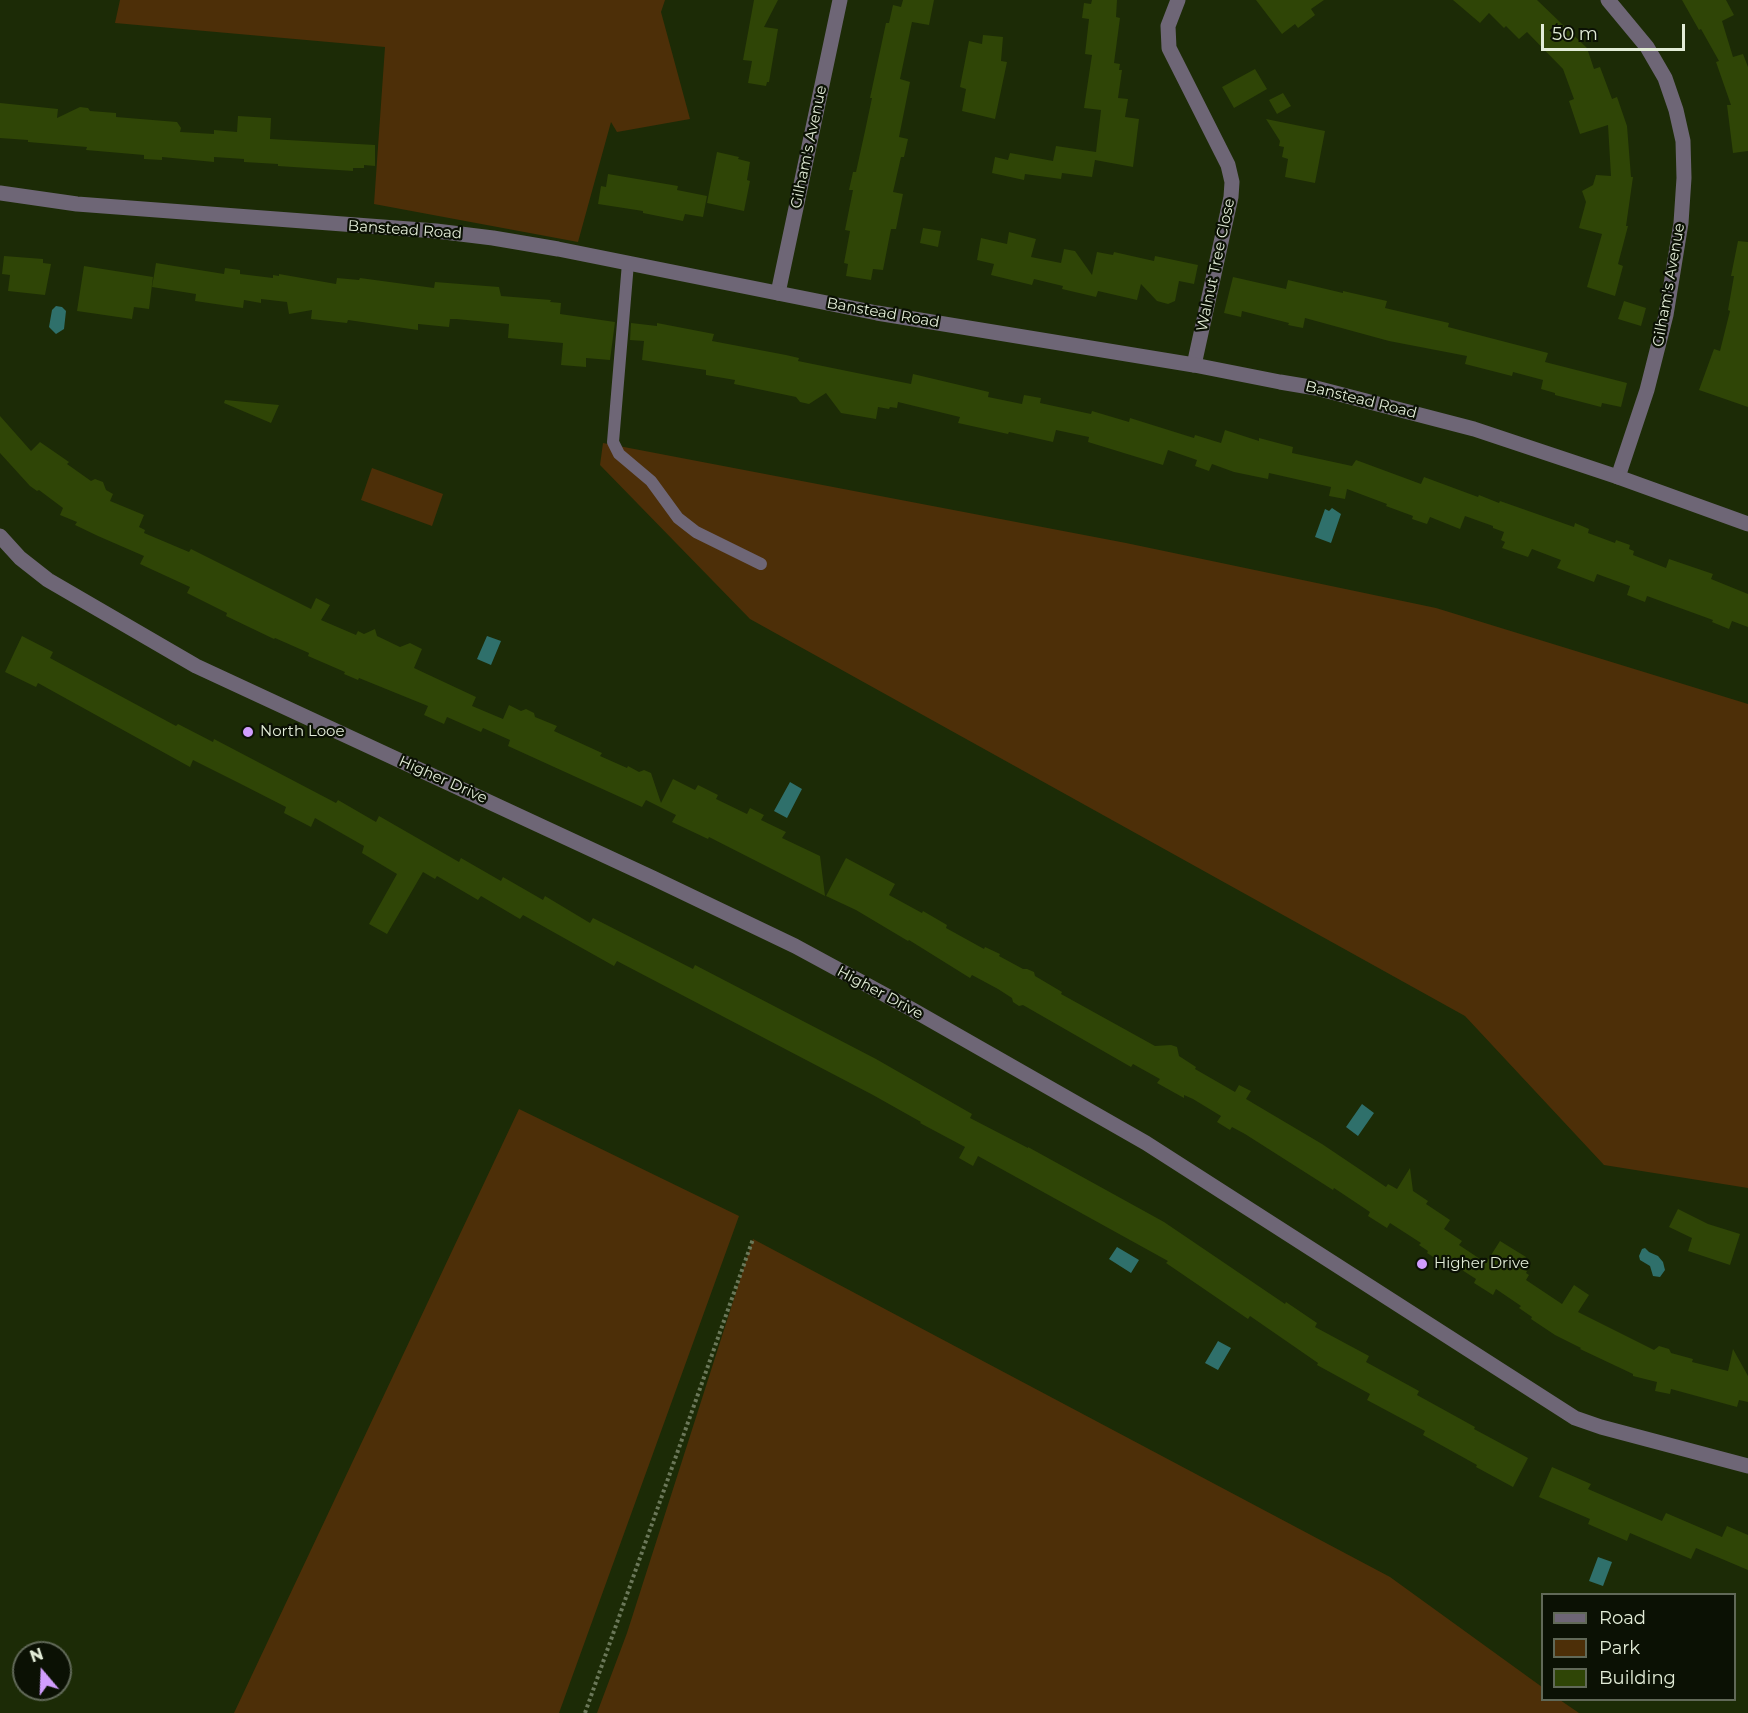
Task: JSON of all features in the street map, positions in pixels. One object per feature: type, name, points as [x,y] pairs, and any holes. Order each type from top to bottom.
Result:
[{"type":"street","name":"Gilham's Avenue","points":[[778,293],[840,0]]},
{"type":"street","name":"Walnut Tree Close","points":[[1178,0],[1168,26],[1169,48],[1228,165],[1232,182],[1231,197],[1194,365]]},
{"type":"street","name":"Gilham's Avenue","points":[[1608,0],[1647,47],[1665,78],[1683,141],[1684,178],[1682,223],[1666,315],[1647,390],[1618,477]]},
{"type":"street","name":"Banstead Road","points":[[0,193],[77,204],[436,231],[547,247],[877,313],[1194,365],[1316,388],[1474,429],[1618,477],[1748,524]]},
{"type":"street","name":"Higher Drive","points":[[0,536],[21,558],[48,580],[196,666],[663,882],[795,946],[932,1021],[1146,1143],[1575,1418],[1748,1466]]},
{"type":"lane","points":[[628,263],[613,442],[620,454],[651,481],[678,518],[696,532],[760,564]]},
{"type":"path","points":[[585,1713],[753,1239]]},
{"type":"green space","points":[[120,0],[665,0],[661,12],[690,119],[617,132],[611,122],[578,242],[374,204],[385,47],[115,23]]},
{"type":"green space","points":[[603,443],[1126,543],[1436,608],[1748,704],[1748,1188],[1604,1165],[1465,1016],[750,619],[600,465]]},
{"type":"green space","points":[[372,468],[443,494],[432,526],[361,500]]},
{"type":"green space","points":[[519,1109],[739,1216],[559,1713],[234,1713]]},
{"type":"green space","points":[[753,1239],[1390,1577],[1541,1686],[1541,1701],[1561,1701],[1579,1713],[597,1713],[627,1633]]},
{"type":"water","points":[[56,306],[66,311],[64,329],[56,334],[49,327],[52,310]]},
{"type":"water","points":[[1332,508],[1341,514],[1331,543],[1315,537],[1325,509],[1329,511]]},
{"type":"water","points":[[487,636],[501,641],[491,665],[477,659]]},
{"type":"water","points":[[790,782],[802,789],[787,818],[774,811]]},
{"type":"water","points":[[1362,1104],[1374,1113],[1358,1136],[1346,1127]]},
{"type":"water","points":[[1117,1247],[1139,1260],[1131,1273],[1109,1259]]},
{"type":"water","points":[[1645,1248],[1663,1262],[1665,1270],[1660,1277],[1653,1276],[1650,1266],[1640,1260],[1639,1256]]},
{"type":"water","points":[[1218,1341],[1231,1348],[1218,1370],[1205,1363]]},
{"type":"water","points":[[1598,1557],[1612,1562],[1603,1586],[1589,1581]]},
{"type":"building","points":[[754,0],[778,0],[764,27],[778,29],[769,82],[766,86],[748,83],[752,61],[743,60]]},
{"type":"building","points":[[903,0],[934,0],[929,25],[912,22],[900,79],[910,82],[899,137],[908,139],[904,157],[901,157],[893,192],[903,194],[896,229],[891,229],[883,270],[873,269],[871,280],[846,276],[848,264],[844,263],[850,231],[845,230],[853,190],[849,190],[853,172],[856,172],[886,23],[889,23],[893,5],[901,7]]},
{"type":"building","points":[[1092,0],[1117,0],[1116,17],[1120,18],[1114,63],[1120,64],[1119,70],[1122,70],[1118,98],[1128,99],[1125,117],[1139,119],[1133,167],[1095,160],[1092,177],[1062,173],[1061,179],[1025,174],[1024,180],[992,173],[995,157],[1008,160],[1010,153],[1053,161],[1056,146],[1096,152],[1101,110],[1084,108],[1092,55],[1085,54],[1089,19],[1082,18],[1084,3],[1091,4]]},
{"type":"building","points":[[1256,0],[1324,0],[1311,9],[1315,15],[1298,28],[1295,24],[1282,34]]},
{"type":"building","points":[[1453,0],[1537,0],[1587,48],[1594,69],[1600,67],[1612,99],[1617,97],[1627,126],[1631,177],[1633,177],[1626,226],[1628,226],[1618,264],[1623,266],[1615,296],[1587,287],[1602,234],[1579,228],[1586,202],[1582,191],[1593,185],[1596,175],[1611,176],[1608,125],[1580,134],[1569,101],[1574,99],[1563,69],[1527,32],[1519,39],[1489,13],[1480,23]]},
{"type":"building","points":[[1682,0],[1726,0],[1734,15],[1722,21],[1733,57],[1743,54],[1748,67],[1748,151],[1733,153],[1727,105],[1731,105],[1716,62],[1719,61]]},
{"type":"building","points":[[983,35],[1003,37],[1001,61],[1007,62],[995,119],[962,111],[966,89],[960,87],[969,41],[982,44]]},
{"type":"building","points":[[1255,69],[1267,89],[1234,108],[1222,87]]},
{"type":"building","points":[[1283,93],[1291,106],[1277,114],[1269,100]]},
{"type":"building","points":[[0,103],[58,109],[57,118],[80,107],[88,108],[90,111],[116,113],[116,117],[177,122],[181,128],[180,132],[214,134],[214,130],[237,132],[238,116],[271,118],[270,139],[375,145],[375,166],[364,165],[364,168],[353,168],[353,171],[278,166],[278,164],[244,162],[244,159],[214,157],[214,162],[162,157],[162,160],[144,159],[144,155],[86,150],[87,147],[0,138]]},
{"type":"building","points":[[1266,119],[1325,131],[1315,183],[1285,177],[1288,159],[1282,157],[1284,147],[1279,146],[1280,141]]},
{"type":"building","points":[[717,152],[750,162],[747,180],[750,181],[744,211],[707,203]]},
{"type":"building","points":[[608,174],[678,186],[677,190],[707,196],[703,217],[685,214],[683,221],[643,213],[643,211],[598,204],[601,186],[606,187]]},
{"type":"building","points":[[923,228],[941,231],[938,247],[920,243]]},
{"type":"building","points":[[1009,232],[1036,239],[1031,257],[1061,263],[1064,249],[1075,251],[1092,275],[1097,252],[1113,255],[1114,252],[1154,261],[1155,256],[1198,265],[1194,284],[1179,281],[1175,301],[1168,304],[1157,301],[1141,284],[1137,300],[1098,291],[1096,297],[1034,279],[1032,285],[991,275],[994,264],[977,260],[981,238],[1007,244]]},
{"type":"building","points":[[1738,241],[1748,242],[1748,407],[1699,390],[1714,349],[1720,351],[1730,311],[1728,310],[1734,276],[1731,276]]},
{"type":"building","points":[[4,256],[43,259],[43,263],[51,264],[45,295],[8,291],[10,275],[2,274]]},
{"type":"building","points":[[156,263],[224,274],[225,268],[240,270],[240,274],[273,278],[273,275],[279,276],[279,274],[336,284],[337,278],[359,280],[360,278],[434,288],[435,282],[499,287],[501,296],[551,300],[550,302],[561,303],[560,314],[615,322],[610,360],[586,358],[586,367],[561,365],[563,343],[508,338],[509,324],[450,319],[449,327],[418,324],[418,330],[348,320],[347,323],[311,319],[312,310],[289,314],[287,302],[261,299],[261,303],[244,300],[243,308],[195,301],[196,294],[152,287]]},
{"type":"building","points":[[84,266],[153,277],[149,309],[134,307],[132,319],[77,311]]},
{"type":"building","points":[[1233,277],[1286,289],[1288,280],[1387,301],[1385,308],[1449,323],[1448,327],[1548,353],[1545,362],[1627,383],[1621,407],[1602,403],[1601,407],[1555,395],[1555,393],[1541,389],[1543,380],[1513,372],[1512,376],[1465,364],[1467,356],[1389,341],[1305,318],[1303,328],[1242,311],[1241,317],[1224,313]]},
{"type":"building","points":[[1624,301],[1646,308],[1641,326],[1618,319]]},
{"type":"building","points":[[631,323],[657,326],[657,323],[714,334],[712,341],[786,355],[799,358],[798,361],[911,384],[913,374],[989,392],[988,397],[1022,404],[1024,395],[1041,398],[1040,403],[1091,414],[1092,411],[1129,422],[1130,418],[1194,438],[1195,435],[1221,443],[1225,430],[1259,441],[1259,438],[1293,447],[1292,453],[1352,466],[1356,460],[1421,484],[1424,477],[1478,497],[1479,495],[1499,503],[1500,501],[1574,527],[1575,523],[1589,529],[1588,533],[1615,543],[1616,540],[1630,545],[1629,549],[1634,551],[1633,555],[1666,568],[1669,559],[1713,574],[1711,579],[1748,594],[1748,627],[1732,621],[1729,629],[1712,622],[1713,620],[1647,596],[1645,602],[1627,595],[1630,586],[1597,574],[1594,582],[1557,568],[1561,560],[1532,549],[1528,557],[1502,548],[1505,542],[1501,540],[1504,532],[1465,516],[1460,529],[1430,517],[1427,524],[1386,506],[1387,504],[1347,489],[1345,499],[1329,496],[1331,487],[1269,473],[1268,479],[1234,472],[1212,464],[1209,471],[1195,466],[1197,460],[1168,450],[1163,465],[1088,442],[1089,437],[1056,430],[1053,442],[1009,432],[1008,434],[958,423],[960,417],[898,402],[897,408],[878,407],[876,419],[841,413],[826,393],[809,404],[800,402],[796,397],[734,384],[735,380],[706,375],[706,370],[642,360],[644,341],[630,340]]},
{"type":"building","points":[[225,400],[279,405],[271,423],[224,403]]},
{"type":"building","points":[[0,416],[31,451],[40,442],[91,481],[95,479],[103,482],[106,490],[113,494],[110,501],[144,515],[139,527],[145,530],[144,533],[189,552],[191,549],[311,609],[316,598],[330,605],[321,620],[356,635],[358,631],[364,634],[375,629],[377,636],[400,647],[410,643],[422,649],[414,668],[476,697],[472,706],[503,719],[509,705],[521,711],[526,709],[534,713],[535,717],[557,726],[554,731],[602,753],[600,756],[639,772],[644,770],[651,773],[661,803],[673,779],[695,790],[698,785],[718,795],[716,799],[747,814],[750,808],[764,815],[761,820],[786,832],[782,838],[820,856],[825,896],[709,837],[708,839],[672,822],[676,815],[646,800],[642,807],[508,746],[510,740],[483,728],[481,732],[447,717],[444,724],[424,715],[428,706],[344,674],[345,672],[308,656],[309,653],[226,616],[227,613],[187,593],[190,587],[140,564],[144,556],[75,525],[77,522],[60,515],[63,508],[30,486],[0,453]]},
{"type":"building","points":[[22,636],[53,652],[50,658],[176,726],[178,724],[213,742],[214,739],[336,803],[338,800],[376,822],[379,816],[459,862],[461,858],[501,881],[503,877],[543,900],[545,896],[590,923],[593,918],[693,969],[695,965],[876,1059],[972,1114],[970,1118],[1028,1147],[1164,1222],[1317,1323],[1315,1327],[1369,1356],[1366,1362],[1419,1391],[1417,1395],[1475,1427],[1474,1429],[1528,1458],[1513,1487],[1423,1435],[1425,1431],[1367,1400],[1370,1394],[1317,1365],[1318,1363],[1250,1316],[1248,1319],[1166,1263],[1168,1261],[978,1156],[973,1166],[959,1158],[965,1147],[873,1095],[617,961],[614,966],[523,915],[520,919],[481,896],[478,900],[437,876],[435,879],[423,872],[387,934],[369,924],[397,874],[362,853],[364,846],[315,818],[311,827],[284,813],[286,807],[239,783],[193,760],[190,767],[38,683],[36,687],[5,672]]},
{"type":"building","points":[[846,858],[895,884],[889,895],[922,913],[923,911],[947,925],[946,928],[984,949],[985,947],[1000,954],[999,956],[1023,969],[1034,972],[1035,976],[1062,992],[1061,994],[1155,1046],[1177,1047],[1179,1056],[1196,1067],[1195,1069],[1235,1092],[1239,1085],[1251,1091],[1246,1099],[1322,1144],[1386,1187],[1388,1184],[1397,1189],[1410,1168],[1413,1191],[1428,1201],[1426,1204],[1450,1220],[1444,1229],[1462,1241],[1459,1245],[1486,1263],[1500,1241],[1526,1257],[1520,1267],[1529,1275],[1526,1280],[1562,1304],[1574,1285],[1589,1295],[1578,1312],[1654,1350],[1659,1346],[1669,1349],[1671,1353],[1693,1359],[1692,1362],[1728,1371],[1733,1349],[1748,1376],[1748,1402],[1739,1400],[1737,1407],[1671,1389],[1670,1394],[1655,1391],[1657,1382],[1633,1376],[1555,1335],[1531,1319],[1532,1317],[1519,1308],[1521,1306],[1496,1289],[1493,1295],[1474,1283],[1476,1279],[1448,1261],[1446,1265],[1427,1253],[1428,1251],[1419,1245],[1421,1243],[1390,1223],[1387,1228],[1368,1216],[1370,1212],[1334,1188],[1333,1190],[1245,1134],[1232,1127],[1230,1130],[1217,1122],[1221,1116],[1193,1099],[1184,1095],[1184,1098],[1157,1083],[1160,1079],[1133,1064],[1131,1067],[1023,1005],[1019,1006],[1013,1002],[1012,998],[998,989],[972,975],[970,978],[909,940],[826,896]]},
{"type":"building","points":[[1678,1209],[1708,1224],[1740,1234],[1730,1265],[1688,1251],[1692,1238],[1669,1227]]},
{"type":"building","points":[[1552,1467],[1591,1484],[1588,1489],[1662,1521],[1666,1513],[1722,1537],[1727,1526],[1748,1535],[1748,1570],[1696,1548],[1691,1559],[1630,1533],[1627,1541],[1588,1524],[1590,1519],[1539,1497]]},
{"type":"place","name":"North Looe","points":[[248,732]]},
{"type":"place","name":"Higher Drive","points":[[1422,1264]]}]
